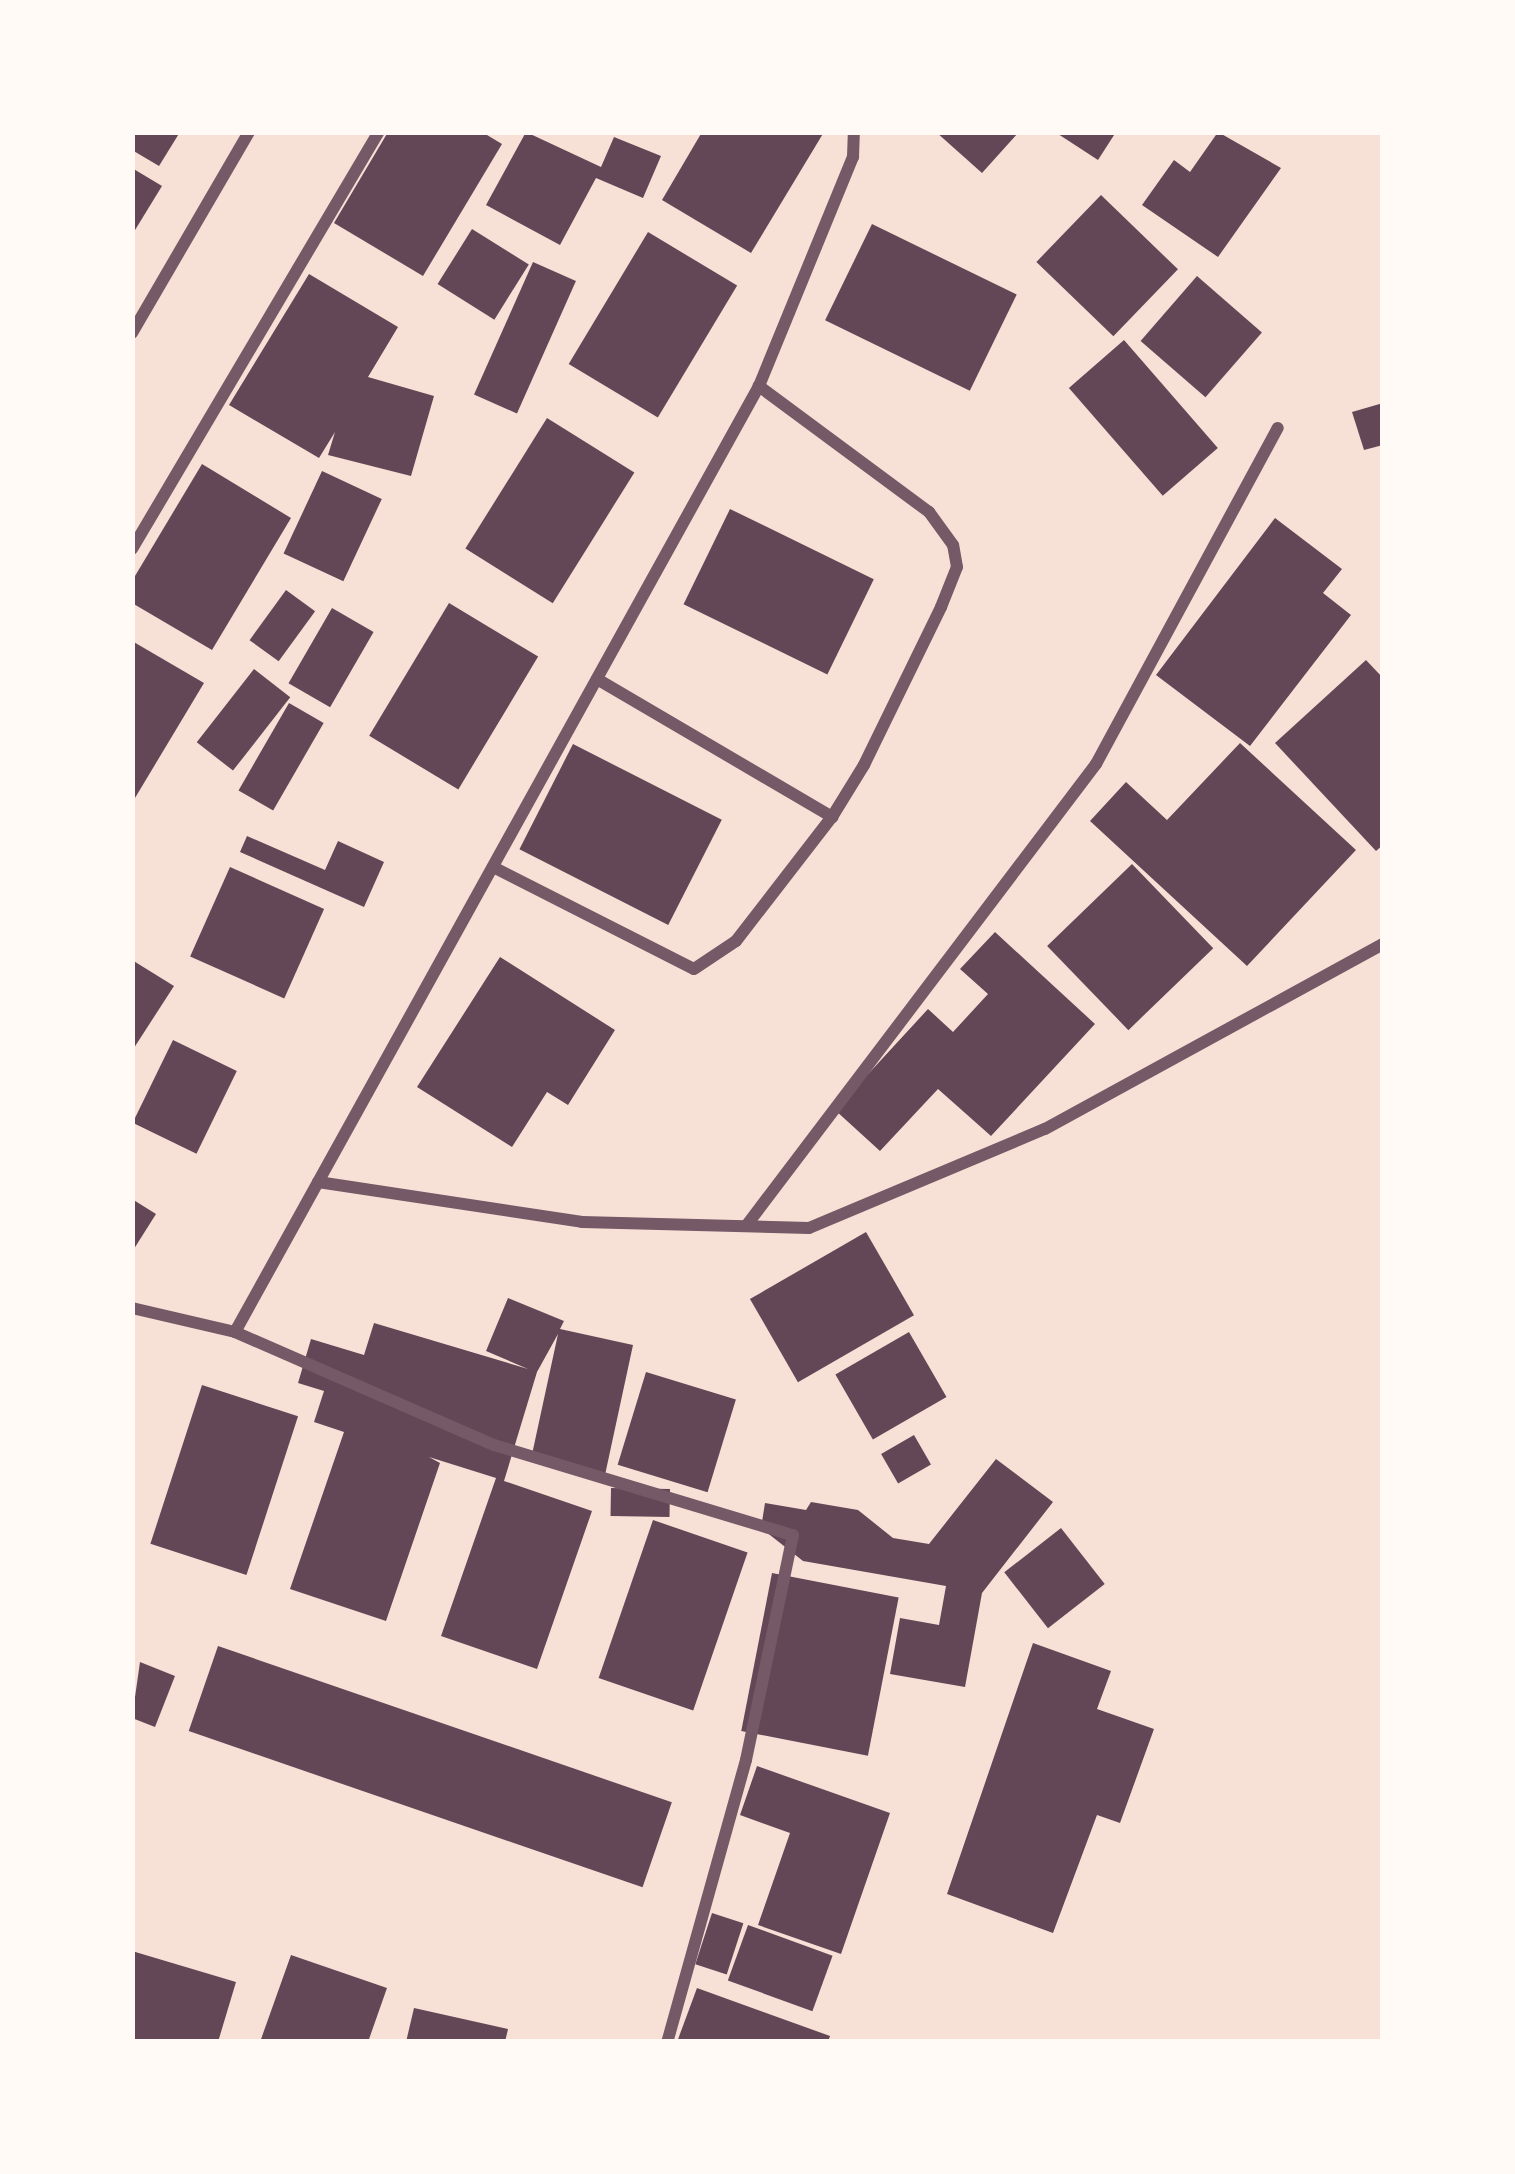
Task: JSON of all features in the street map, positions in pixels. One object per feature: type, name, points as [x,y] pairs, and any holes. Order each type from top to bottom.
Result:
[{"type":"street","points":[[132,333],[249,132]]},
{"type":"street","points":[[132,549],[379,132]]},
{"type":"street","points":[[235,1332],[759,386],[853,158],[854,132]]},
{"type":"street","points":[[493,867],[694,969],[736,941],[832,817],[957,567],[953,545],[929,512],[759,386]]},
{"type":"street","points":[[746,1226],[1096,764],[1278,428]]},
{"type":"street","points":[[597,679],[832,817]]},
{"type":"street","points":[[318,1182],[583,1222],[809,1228],[1045,1129],[1383,944]]},
{"type":"street","points":[[132,1309],[235,1332],[494,1445],[793,1535],[746,1760],[667,2042]]},
{"type":"building","points":[[132,132],[180,132],[159,166],[132,150]]},
{"type":"building","points":[[388,132],[482,132],[502,144],[423,276],[334,223]]},
{"type":"building","points":[[526,132],[601,167],[614,137],[661,156],[643,198],[596,178],[560,245],[486,205]]},
{"type":"building","points":[[702,132],[824,132],[751,253],[662,200]]},
{"type":"building","points":[[936,132],[1019,132],[982,173]]},
{"type":"building","points":[[1055,132],[1116,132],[1098,160]]},
{"type":"building","points":[[1218,132],[1281,168],[1218,257],[1142,205],[1174,160],[1190,172]]},
{"type":"building","points":[[132,168],[162,186],[132,235]]},
{"type":"building","points":[[1101,195],[1178,269],[1113,336],[1036,262]]},
{"type":"building","points":[[872,224],[1017,295],[970,391],[825,320]]},
{"type":"building","points":[[472,229],[529,265],[494,320],[438,284]]},
{"type":"building","points":[[648,232],[737,286],[658,418],[569,364]]},
{"type":"building","points":[[533,262],[576,281],[517,414],[474,394]]},
{"type":"building","points":[[309,274],[398,327],[368,377],[434,396],[411,476],[328,455],[335,432],[319,458],[229,405]]},
{"type":"building","points":[[1197,276],[1262,332],[1205,397],[1141,341]]},
{"type":"building","points":[[1124,340],[1218,448],[1163,496],[1069,388]]},
{"type":"building","points":[[1383,403],[1383,445],[1364,450],[1352,412]]},
{"type":"building","points":[[547,418],[634,473],[553,603],[465,549]]},
{"type":"building","points":[[202,464],[291,518],[212,650],[132,603],[132,581]]},
{"type":"building","points":[[322,471],[382,499],[343,581],[284,553]]},
{"type":"building","points":[[730,509],[874,579],[827,674],[684,604]]},
{"type":"building","points":[[1275,518],[1342,569],[1323,593],[1351,615],[1250,746],[1156,675]]},
{"type":"building","points":[[286,590],[315,611],[279,661],[250,640]]},
{"type":"building","points":[[449,603],[538,657],[458,789],[369,736]]},
{"type":"building","points":[[332,608],[374,632],[330,707],[288,683]]},
{"type":"building","points":[[132,641],[204,683],[132,803]]},
{"type":"building","points":[[1366,660],[1383,678],[1383,845],[1376,851],[1275,743]]},
{"type":"building","points":[[254,669],[290,697],[233,771],[197,742]]},
{"type":"building","points":[[289,703],[324,723],[273,810],[238,790]]},
{"type":"building","points":[[1240,743],[1356,850],[1247,966],[1090,821],[1126,782],[1167,820]]},
{"type":"building","points":[[573,744],[722,820],[668,925],[519,849]]},
{"type":"building","points":[[247,836],[325,870],[338,841],[384,862],[364,907],[240,852]]},
{"type":"building","points":[[1132,864],[1213,948],[1128,1030],[1047,946]]},
{"type":"building","points":[[230,867],[324,909],[284,998],[190,957]]},
{"type":"building","points":[[995,932],[1095,1024],[991,1136],[938,1089],[880,1151],[835,1110],[928,1009],[953,1032],[988,994],[960,969]]},
{"type":"building","points":[[500,957],[615,1030],[568,1105],[547,1092],[512,1147],[417,1087]]},
{"type":"building","points":[[132,960],[174,986],[132,1051]]},
{"type":"building","points":[[173,1040],[237,1071],[196,1154],[133,1123]]},
{"type":"building","points":[[132,1199],[156,1214],[132,1252]]},
{"type":"building","points":[[866,1232],[914,1315],[798,1382],[750,1299]]},
{"type":"building","points":[[508,1298],[564,1321],[560,1329],[633,1345],[605,1475],[531,1459],[558,1334],[537,1372],[504,1481],[592,1511],[537,1669],[441,1636],[496,1478],[429,1457],[440,1463],[386,1621],[290,1589],[344,1432],[314,1422],[324,1391],[298,1383],[311,1339],[364,1355],[374,1323],[528,1369],[486,1351]]},
{"type":"building","points":[[909,1332],[946,1397],[873,1439],[835,1374]]},
{"type":"building","points":[[646,1372],[736,1399],[708,1492],[618,1465]]},
{"type":"building","points":[[202,1385],[298,1416],[246,1575],[150,1544]]},
{"type":"building","points":[[914,1435],[931,1464],[898,1483],[881,1454]]},
{"type":"building","points":[[996,1459],[1053,1502],[982,1593],[965,1687],[890,1674],[900,1618],[939,1625],[946,1586],[803,1561],[761,1528],[765,1503],[806,1510],[811,1502],[858,1510],[893,1538],[929,1544]]},
{"type":"building","points":[[611,1488],[670,1489],[670,1517],[611,1516]]},
{"type":"building","points":[[653,1520],[748,1553],[693,1710],[599,1678]]},
{"type":"building","points":[[1061,1528],[1105,1584],[1048,1628],[1004,1572]]},
{"type":"building","points":[[772,1573],[899,1598],[868,1756],[741,1731]]},
{"type":"building","points":[[1033,1643],[1111,1671],[1097,1709],[1154,1729],[1120,1823],[1097,1815],[1053,1933],[947,1894]]},
{"type":"building","points":[[218,1646],[672,1802],[643,1887],[189,1731]]},
{"type":"building","points":[[140,1662],[175,1676],[155,1727],[132,1718]]},
{"type":"building","points":[[757,1766],[890,1813],[841,1954],[758,1925],[790,1833],[740,1815]]},
{"type":"building","points":[[712,1913],[743,1923],[727,1975],[695,1964]]},
{"type":"building","points":[[748,1925],[833,1956],[812,2011],[728,1980]]},
{"type":"building","points":[[132,1951],[236,1982],[218,2042],[132,2042]]},
{"type":"building","points":[[291,1955],[387,1988],[368,2042],[260,2042]]},
{"type":"building","points":[[697,1988],[830,2036],[828,2042],[677,2042]]},
{"type":"building","points":[[414,2008],[508,2029],[505,2042],[406,2042]]}]
